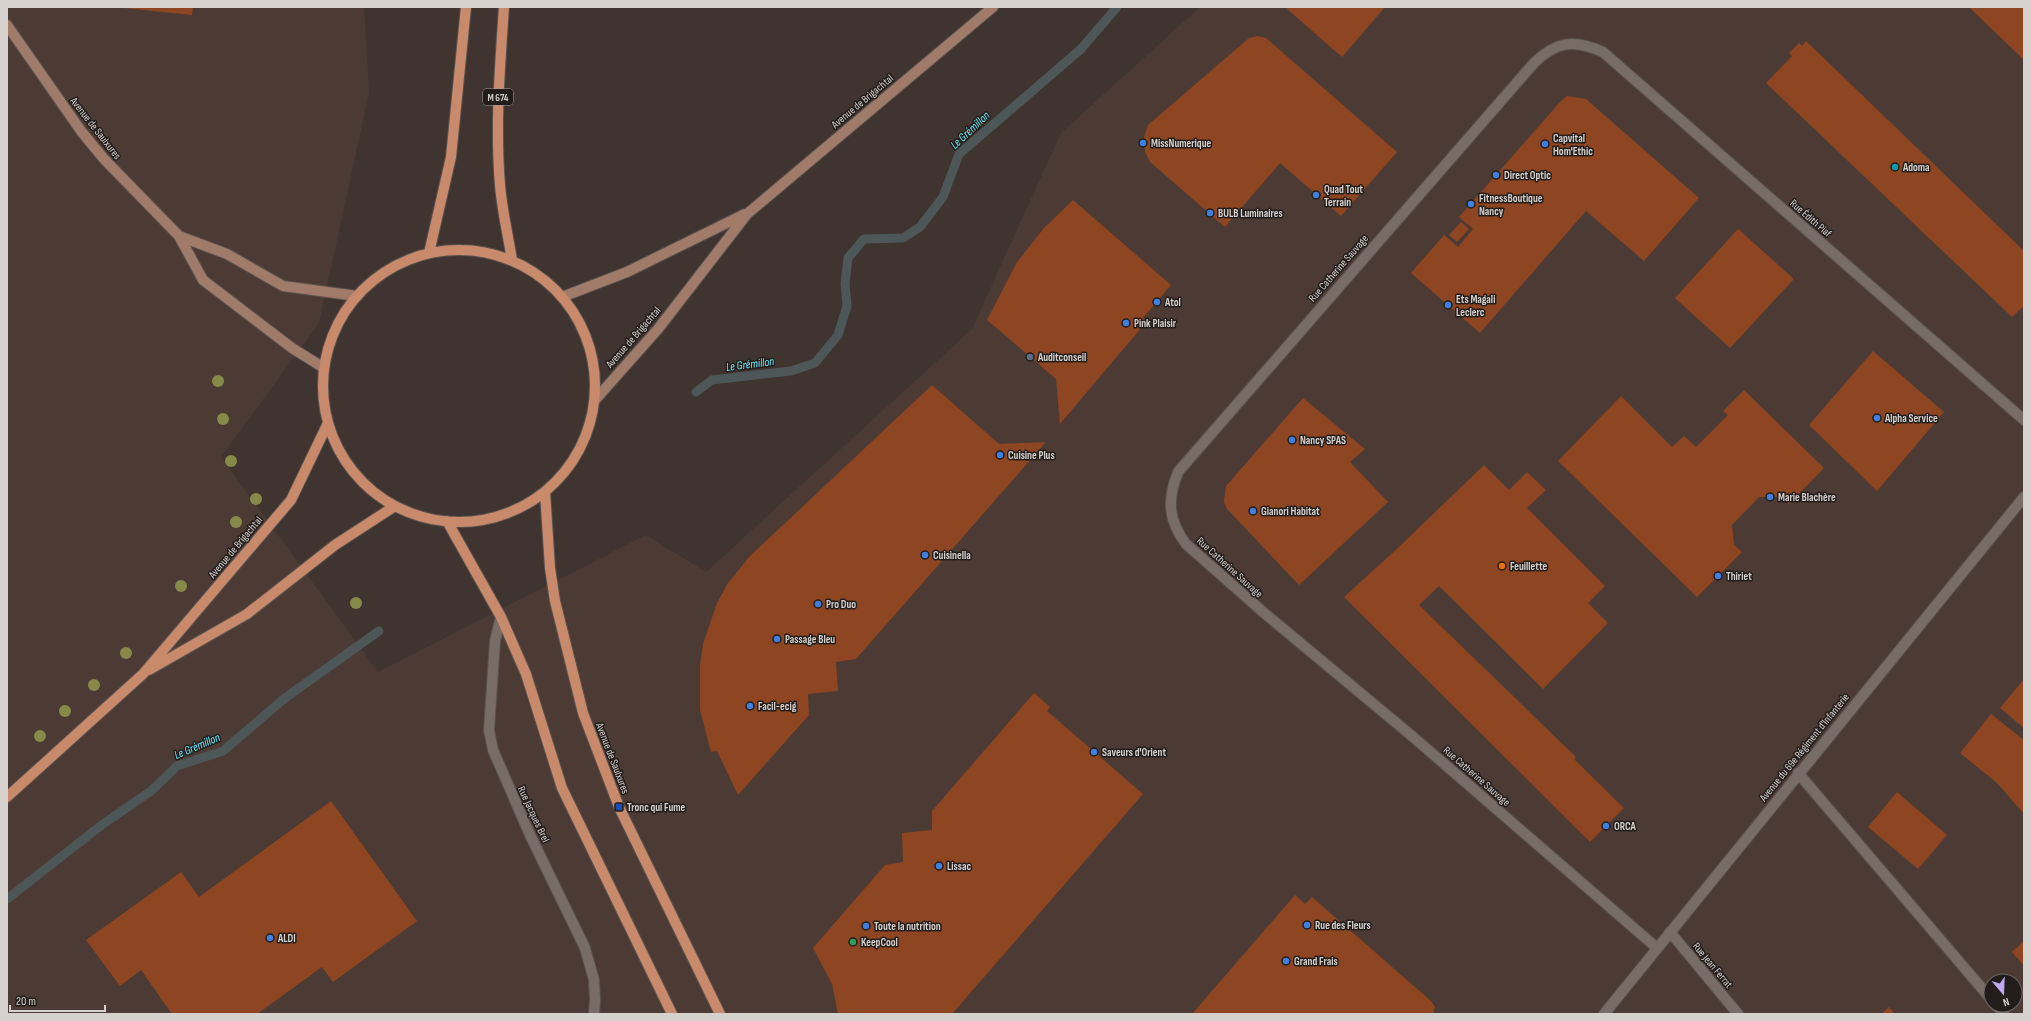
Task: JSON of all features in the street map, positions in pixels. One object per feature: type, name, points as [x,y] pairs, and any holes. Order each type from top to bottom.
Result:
[{"type":"main road","points":[[430,253],[451,157],[466,7]]},
{"type":"main road","name":"M 674","points":[[504,7],[499,80],[498,138],[500,186],[512,260]]},
{"type":"main road","name":"Avenue de Brigachtal","points":[[595,400],[658,329],[747,214],[993,7]]},
{"type":"main road","name":"Avenue de Saulxures","points":[[7,25],[81,131],[114,169],[179,236],[203,280],[276,336],[324,368]]},
{"type":"main road","name":"Avenue de Brigachtal","points":[[562,297],[627,272],[747,214]]},
{"type":"main road","name":"Avenue de Saulxures","points":[[179,236],[227,254],[284,286],[357,296]]},
{"type":"main road","points":[[457,250],[485,253],[512,260],[539,276],[562,297],[578,319],[589,345],[595,372],[595,400],[589,426],[579,450],[564,473],[545,492],[515,510],[481,520],[447,521],[420,516],[395,506],[372,491],[353,471],[338,448],[328,423],[323,395],[324,368],[330,342],[342,318],[357,296],[390,269],[430,253],[457,250]]},
{"type":"main road","name":"Avenue de Brigachtal","points":[[7,797],[143,674],[291,500],[328,423]]},
{"type":"main road","name":"Avenue de Saulxures","points":[[545,492],[550,568],[555,601],[583,714],[619,807],[720,1014]]},
{"type":"main road","name":"Avenue de Brigachtal","points":[[143,674],[247,614],[335,545],[395,506]]},
{"type":"main road","points":[[447,521],[501,617],[526,674],[562,788],[672,1014]]},
{"type":"street","name":"Rue Édith Piaf","points":[[1578,43],[1603,52],[2024,420]]},
{"type":"street","name":"Rue Catherine Sauvage","points":[[1578,43],[1565,44],[1553,49],[1542,55],[1534,63],[1178,472],[1173,485],[1170,502],[1172,518],[1177,531],[1186,544],[1205,562],[1412,736],[1656,948]]},
{"type":"street","name":"Avenue du 69e Régiment d'Infanterie","points":[[1604,1014],[2024,496]]},
{"type":"street","name":"Rue Jacques Brel","points":[[501,617],[496,641],[489,730],[493,750],[530,835],[585,948],[594,980],[596,1000],[594,1014]]},
{"type":"street","points":[[1798,773],[1983,990]]},
{"type":"street","name":"Rue Jean Ferrat","points":[[1670,932],[1738,1014]]},
{"type":"shaded area","points":[[7,7],[364,7],[369,93],[319,323],[221,457],[378,672],[646,535],[706,572],[972,329],[1061,133],[1200,7],[2024,7],[2024,1014],[7,1014]]},
{"type":"building","points":[[114,7],[193,7],[192,15]]},
{"type":"building","points":[[1288,7],[1385,7],[1342,57],[1287,9]]},
{"type":"building","points":[[1969,7],[2024,7],[2024,60]]},
{"type":"building","points":[[1257,36],[1266,38],[1397,152],[1341,216],[1280,163],[1225,227],[1150,162],[1145,152],[1144,137],[1148,125],[1249,38]]},
{"type":"building","name":"Adoma","points":[[1806,41],[2024,251],[2024,306],[2012,317],[1766,83],[1792,56],[1789,53],[1799,43],[1802,46]]},
{"type":"building","points":[[1567,96],[1586,99],[1699,198],[1644,261],[1586,211],[1480,333],[1411,273],[1444,235],[1458,247],[1473,229],[1459,217],[1560,102]]},
{"type":"building","points":[[1073,200],[1171,285],[1143,318],[1147,321],[1060,424],[1056,379],[987,320],[1017,262],[1044,228]]},
{"type":"building","points":[[1461,222],[1469,229],[1457,242],[1449,235]]},
{"type":"building","points":[[1738,229],[1794,279],[1730,348],[1675,298]]},
{"type":"building","name":"Alpha Service","points":[[1873,351],[1944,412],[1877,491],[1809,425]]},
{"type":"building","points":[[932,385],[999,444],[1046,442],[856,659],[836,662],[838,691],[808,694],[809,715],[738,795],[717,751],[711,752],[700,710],[700,665],[703,644],[717,603],[728,583],[750,556]]},
{"type":"building","points":[[1744,390],[1824,468],[1789,504],[1780,497],[1759,497],[1732,525],[1734,545],[1742,552],[1697,597],[1558,461],[1621,396],[1672,447],[1684,436],[1696,447],[1728,415],[1723,411]]},
{"type":"building","points":[[1303,398],[1365,449],[1350,462],[1388,502],[1299,585],[1227,509],[1224,502],[1226,486]]},
{"type":"building","points":[[1484,465],[1509,490],[1527,472],[1546,490],[1527,508],[1605,586],[1588,603],[1608,623],[1543,689],[1439,586],[1419,605],[1576,757],[1574,759],[1624,808],[1590,842],[1344,597],[1400,546]]},
{"type":"building","points":[[2024,679],[2024,728],[2000,708]]},
{"type":"building","points":[[1034,693],[1050,707],[1047,711],[1143,794],[952,1014],[838,1014],[832,984],[813,948],[885,865],[903,862],[902,833],[932,830],[932,811]]},
{"type":"building","points":[[1991,714],[2024,740],[2024,814],[1997,783],[1960,753]]},
{"type":"building","points":[[1897,792],[1947,835],[1918,869],[1868,827]]},
{"type":"building","points":[[331,801],[417,921],[333,982],[322,967],[257,1014],[172,1014],[141,970],[120,986],[86,940],[181,872],[199,897]]},
{"type":"building","name":"Grand Frais","points":[[1295,895],[1305,904],[1312,897],[1431,1001],[1435,1007],[1433,1014],[1192,1014]]},
{"type":"building","points":[[2024,941],[2024,966],[2012,952]]},
{"type":"building","points":[[1889,1007],[1895,1014],[1881,1014]]},
{"type":"waterway","name":"Le Grémillon","points":[[696,392],[712,380],[791,371],[815,363],[838,335],[847,306],[845,283],[848,258],[864,239],[903,238],[920,227],[943,197],[959,154],[1081,49],[1117,7]]},
{"type":"waterway","name":"Le Grémillon","points":[[7,899],[103,824],[151,791],[177,766],[223,751],[285,698],[379,631]]},
{"type":"place","name":"MissNumerique","points":[[1143,143]]},
{"type":"place","name":"Capvital Hom'Ethic","points":[[1545,144]]},
{"type":"place","name":"Adoma","points":[[1895,167]]},
{"type":"place","name":"Direct Optic","points":[[1496,175]]},
{"type":"place","name":"Quad Tout Terrain","points":[[1316,195]]},
{"type":"place","name":"FitnessBoutique Nancy","points":[[1471,204]]},
{"type":"place","name":"BULB Luminaires","points":[[1210,213]]},
{"type":"place","name":"Atol","points":[[1157,302]]},
{"type":"place","name":"Ets Magali Leclerc","points":[[1448,305]]},
{"type":"place","name":"Pink Plaisir","points":[[1126,323]]},
{"type":"place","name":"Auditconseil","points":[[1030,357]]},
{"type":"place","name":"Alpha Service","points":[[1877,418]]},
{"type":"place","name":"Nancy SPAS","points":[[1292,440]]},
{"type":"place","name":"Cuisine Plus","points":[[1000,455]]},
{"type":"place","name":"Marie Blachère","points":[[1770,497]]},
{"type":"place","name":"Gianori Habitat","points":[[1253,511]]},
{"type":"place","name":"Cuisinella","points":[[925,555]]},
{"type":"place","name":"Feuillette","points":[[1502,566]]},
{"type":"place","name":"Thiriet","points":[[1718,576]]},
{"type":"place","name":"Pro Duo","points":[[818,604]]},
{"type":"place","name":"Passage Bleu","points":[[777,639]]},
{"type":"place","name":"Facil-ecig","points":[[750,706]]},
{"type":"place","name":"Saveurs d'Orient","points":[[1094,752]]},
{"type":"place","name":"Tronc qui Fume","points":[[619,807]]},
{"type":"place","name":"ORCA","points":[[1606,826]]},
{"type":"place","name":"Lissac","points":[[939,866]]},
{"type":"place","name":"Rue des Fleurs","points":[[1307,925]]},
{"type":"place","name":"Toute la nutrition","points":[[866,926]]},
{"type":"place","name":"ALDI","points":[[270,938]]},
{"type":"place","name":"KeepCool","points":[[853,942]]},
{"type":"place","name":"Grand Frais","points":[[1286,961]]}]
